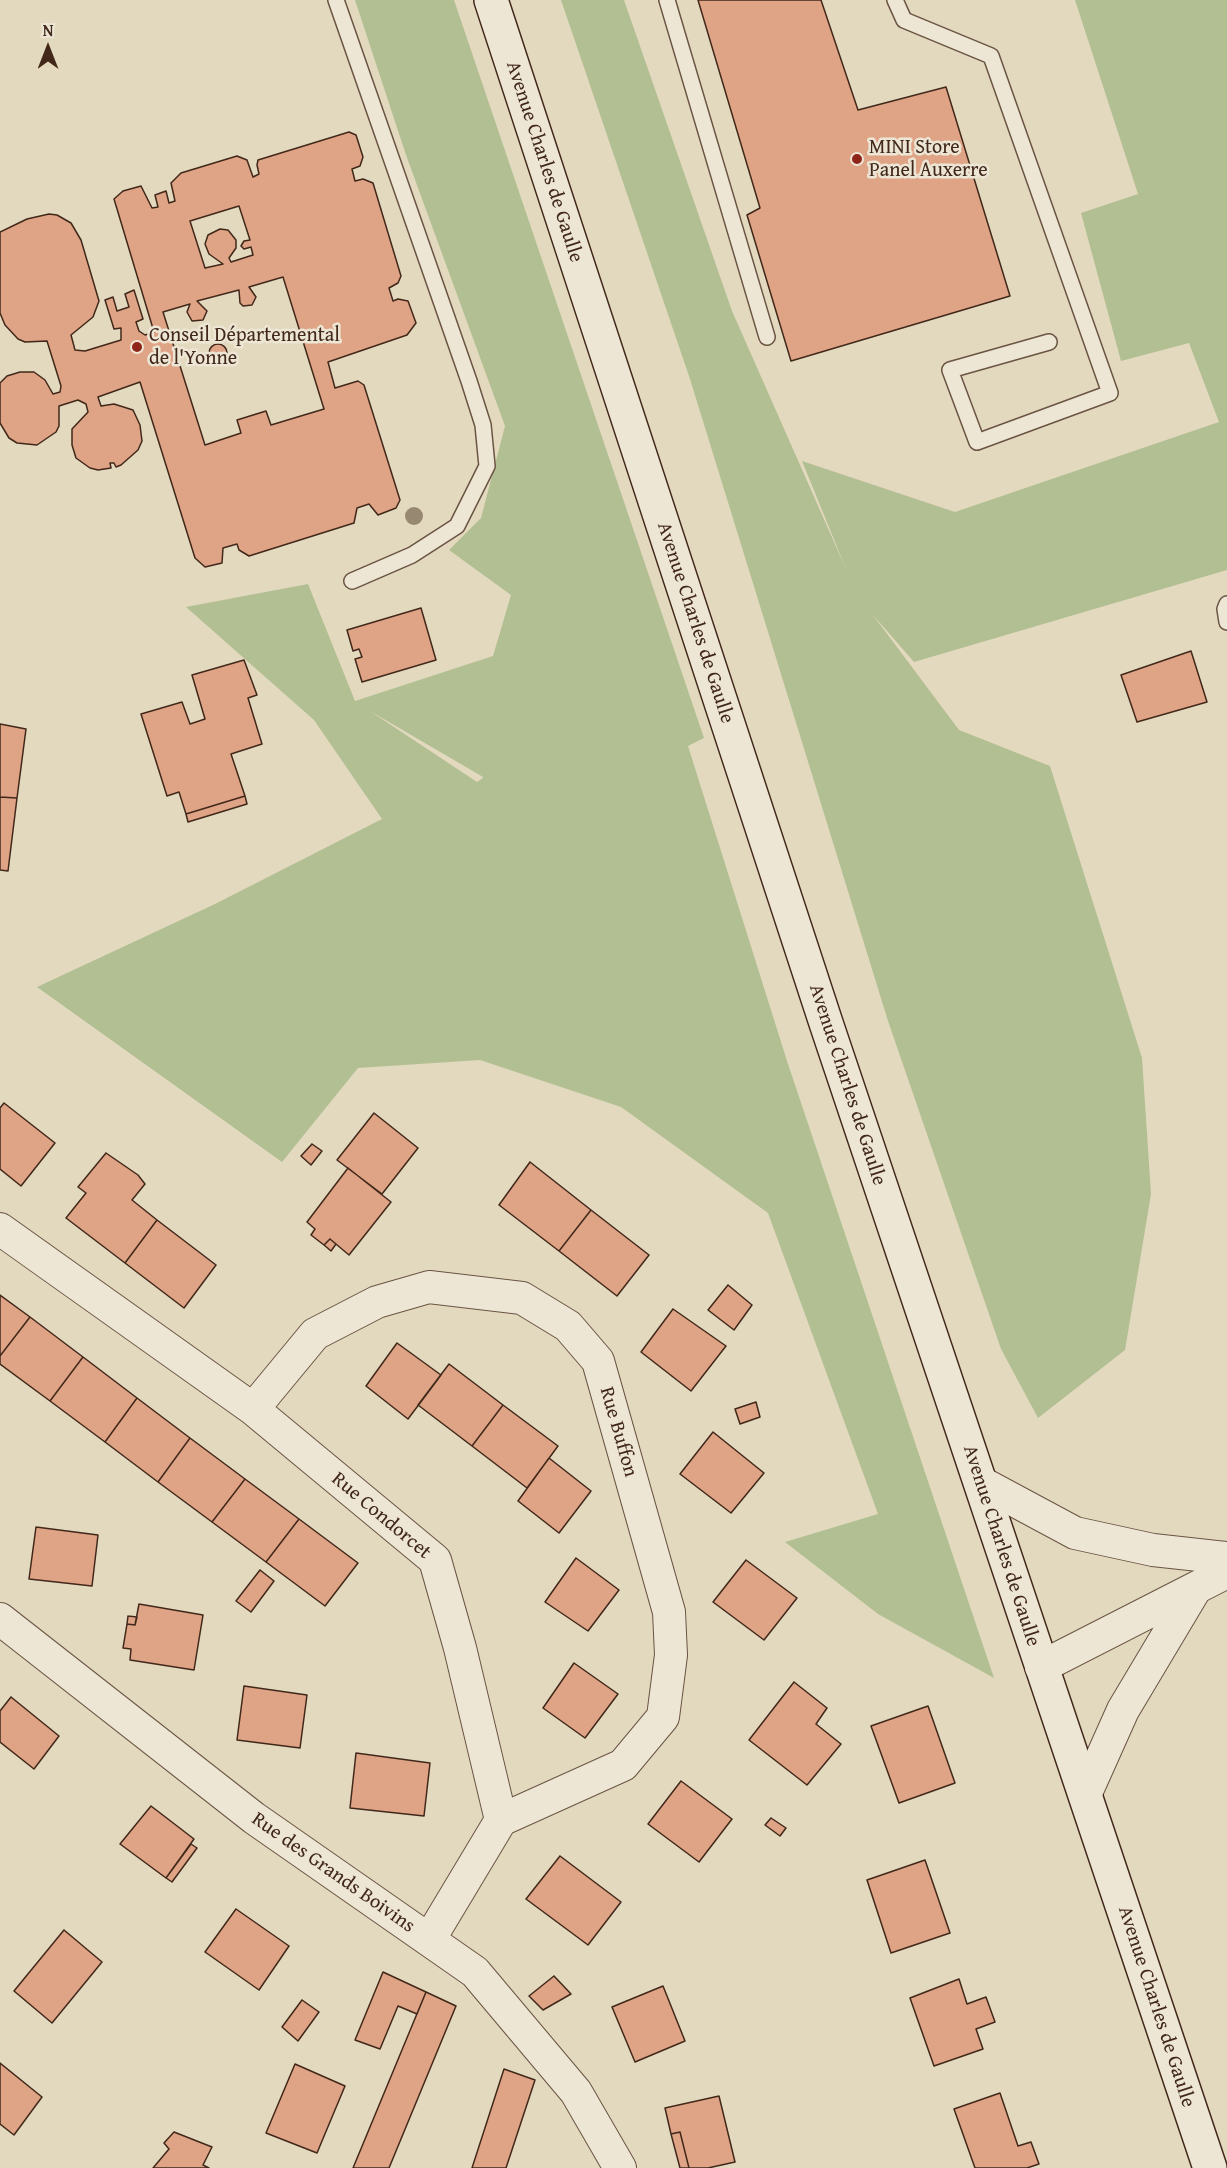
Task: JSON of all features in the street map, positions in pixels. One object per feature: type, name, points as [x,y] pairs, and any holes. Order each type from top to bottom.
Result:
[{"type":"main road","name":"Avenue Charles de Gaulle","points":[[491,0],[826,1023],[1210,2168]]},
{"type":"street","name":"Rue Condorcet","points":[[0,1229],[253,1408],[435,1560],[460,1648],[501,1820]]},
{"type":"street","name":"Rue Buffon","points":[[253,1408],[315,1334],[377,1302],[429,1287],[522,1298],[568,1326],[598,1361],[669,1611],[671,1655],[663,1717],[622,1765],[501,1820]]},
{"type":"street","points":[[980,1482],[1075,1533],[1153,1550],[1227,1558]]},
{"type":"street","points":[[1041,1667],[1194,1591],[1227,1572]]},
{"type":"street","points":[[1085,1795],[1123,1710],[1194,1591]]},
{"type":"street","name":"Rue des Grands Boivins","points":[[0,1619],[254,1818],[475,1972],[576,2092],[620,2168]]},
{"type":"street","points":[[429,1940],[501,1820]]},
{"type":"lane","points":[[336,0],[469,381],[483,425],[487,466],[457,526],[412,555],[352,581]]},
{"type":"lane","points":[[667,0],[767,337]]},
{"type":"lane","points":[[896,0],[904,20],[991,56],[1110,393],[977,442],[950,370],[1049,342]]},
{"type":"lane","points":[[1227,604],[1227,622]]},
{"type":"green space","points":[[355,0],[454,0],[704,738],[688,746],[787,1061],[994,1678],[878,1614],[785,1542],[878,1514],[768,1213],[621,1107],[480,1060],[358,1068],[282,1162],[37,987],[215,904],[382,819],[314,720],[186,607],[308,584],[355,701],[493,656],[511,595],[449,550],[481,518],[505,426],[406,155]],"holes":[[[370,711],[483,777],[477,782]]]},
{"type":"green space","points":[[561,0],[624,0],[732,311],[846,569],[802,461],[955,512],[1219,422],[1189,343],[1121,361],[1081,213],[1138,194],[1075,0],[1227,0],[1227,570],[914,662],[873,615],[959,730],[1050,766],[1142,1058],[1151,1194],[1125,1350],[1038,1418],[1001,1349],[888,1021],[690,379]]},
{"type":"building","name":"MINI Store Panel Auxerre","points":[[698,0],[821,0],[858,110],[946,87],[1010,296],[791,361],[747,215],[760,208]]},
{"type":"building","name":"Conseil Départemental de l'Yonne","points":[[349,132],[356,135],[363,157],[360,166],[352,169],[355,181],[363,179],[373,183],[401,276],[398,283],[389,288],[393,301],[398,299],[408,301],[416,323],[407,335],[328,362],[335,388],[358,381],[364,385],[400,500],[396,508],[378,515],[369,504],[357,508],[354,523],[249,556],[239,550],[237,544],[223,548],[222,563],[205,567],[195,558],[140,382],[98,397],[101,406],[114,404],[133,410],[140,425],[142,441],[138,450],[121,465],[116,467],[114,463],[110,463],[111,468],[98,470],[90,468],[76,458],[72,445],[72,429],[88,412],[86,404],[78,400],[59,406],[59,426],[56,432],[37,445],[17,443],[9,438],[0,423],[0,383],[7,376],[20,372],[34,372],[45,380],[53,394],[60,392],[61,386],[47,341],[25,342],[18,339],[5,325],[0,313],[0,232],[27,219],[49,214],[57,215],[71,223],[81,240],[99,301],[93,317],[71,335],[75,350],[85,351],[121,340],[121,328],[114,329],[105,300],[113,297],[117,311],[129,307],[125,294],[134,290],[143,319],[136,322],[139,331],[145,335],[154,332],[114,199],[123,191],[141,186],[152,208],[158,207],[155,195],[166,191],[169,203],[175,201],[171,183],[181,173],[237,156],[247,160],[253,177],[259,174],[258,160]],"holes":[[[239,206],[250,240],[244,241],[241,246],[244,249],[251,247],[253,255],[231,262],[229,258],[236,248],[236,240],[228,230],[220,229],[208,235],[205,244],[209,254],[223,264],[205,268],[190,221]],[[283,277],[324,409],[271,425],[266,411],[237,420],[241,433],[205,445],[163,312],[190,304],[187,312],[192,321],[203,320],[207,311],[197,301],[239,290],[240,303],[243,306],[252,305],[256,297],[249,287]]]},
{"type":"building","points":[[218,344],[224,347],[227,353],[224,359],[218,362],[212,359],[209,353],[212,347]]},
{"type":"building","points":[[421,608],[436,660],[362,682],[355,659],[362,657],[359,649],[353,651],[347,630]]},
{"type":"building","points":[[1191,651],[1207,702],[1137,722],[1121,675]]},
{"type":"building","points":[[244,660],[257,695],[248,698],[262,744],[231,754],[245,796],[186,814],[179,792],[167,796],[141,714],[182,702],[190,724],[205,719],[192,675]]},
{"type":"building","points":[[0,724],[26,729],[17,798],[0,797]]},
{"type":"building","points":[[245,796],[247,804],[188,822],[186,814]]},
{"type":"building","points":[[0,797],[17,798],[8,871],[0,870]]},
{"type":"building","points":[[4,1103],[55,1143],[21,1186],[0,1169],[0,1108]]},
{"type":"building","points":[[374,1113],[418,1148],[382,1194],[337,1160]]},
{"type":"building","points":[[312,1144],[322,1151],[311,1165],[301,1156]]},
{"type":"building","points":[[106,1153],[138,1175],[145,1184],[132,1200],[157,1220],[125,1263],[66,1218],[86,1193],[78,1187]]},
{"type":"building","points":[[530,1162],[591,1210],[559,1251],[499,1205]]},
{"type":"building","points":[[348,1168],[391,1202],[349,1255],[330,1239],[324,1245],[311,1235],[315,1229],[307,1222]]},
{"type":"building","points":[[591,1210],[649,1255],[617,1296],[559,1251]]},
{"type":"building","points":[[157,1220],[216,1265],[184,1308],[125,1263]]},
{"type":"building","points":[[330,1239],[336,1244],[331,1251],[324,1245]]},
{"type":"building","points":[[728,1285],[752,1305],[734,1330],[708,1310]]},
{"type":"building","points":[[0,1295],[30,1317],[0,1356]]},
{"type":"building","points":[[673,1309],[726,1346],[691,1391],[641,1352]]},
{"type":"building","points":[[30,1317],[83,1357],[50,1401],[0,1364],[0,1356]]},
{"type":"building","points":[[397,1343],[441,1375],[408,1419],[366,1386]]},
{"type":"building","points":[[83,1357],[137,1398],[105,1442],[50,1401]]},
{"type":"building","points":[[449,1364],[503,1405],[472,1446],[418,1405]]},
{"type":"building","points":[[137,1398],[190,1438],[158,1482],[105,1442]]},
{"type":"building","points":[[756,1402],[760,1417],[740,1424],[735,1409]]},
{"type":"building","points":[[503,1405],[558,1446],[527,1488],[472,1446]]},
{"type":"building","points":[[713,1432],[764,1473],[731,1513],[680,1474]]},
{"type":"building","points":[[190,1438],[245,1479],[212,1522],[158,1482]]},
{"type":"building","points":[[549,1458],[591,1491],[559,1533],[518,1501]]},
{"type":"building","points":[[245,1479],[299,1519],[266,1562],[212,1522]]},
{"type":"building","points":[[299,1519],[358,1563],[325,1606],[266,1562]]},
{"type":"building","points":[[36,1527],[98,1535],[92,1586],[29,1579]]},
{"type":"building","points":[[576,1558],[619,1590],[588,1631],[545,1602]]},
{"type":"building","points":[[746,1560],[797,1598],[764,1640],[713,1602]]},
{"type":"building","points":[[260,1570],[274,1581],[251,1612],[236,1601]]},
{"type":"building","points":[[139,1604],[203,1615],[194,1670],[130,1660],[131,1649],[123,1648],[127,1624],[135,1625]]},
{"type":"building","points":[[128,1616],[137,1617],[135,1625],[127,1624]]},
{"type":"building","points":[[574,1663],[618,1694],[585,1738],[543,1708]]},
{"type":"building","points":[[794,1682],[827,1708],[816,1724],[841,1744],[807,1785],[749,1740]]},
{"type":"building","points":[[244,1686],[307,1695],[300,1748],[237,1740]]},
{"type":"building","points":[[11,1697],[59,1736],[34,1769],[0,1742],[0,1711]]},
{"type":"building","points":[[928,1706],[955,1783],[899,1803],[871,1726]]},
{"type":"building","points":[[356,1753],[430,1763],[424,1816],[350,1808]]},
{"type":"building","points":[[681,1781],[732,1819],[699,1862],[648,1824]]},
{"type":"building","points":[[151,1806],[194,1839],[166,1878],[120,1844]]},
{"type":"building","points":[[771,1818],[786,1828],[780,1836],[765,1825]]},
{"type":"building","points":[[191,1844],[197,1848],[172,1882],[166,1878]]},
{"type":"building","points":[[560,1856],[621,1902],[588,1945],[526,1899]]},
{"type":"building","points":[[925,1860],[950,1933],[891,1953],[867,1880]]},
{"type":"building","points":[[236,1909],[289,1946],[259,1990],[205,1952]]},
{"type":"building","points":[[64,1930],[102,1962],[52,2023],[14,1991]]},
{"type":"building","points":[[383,1972],[426,1992],[417,2014],[398,2006],[380,2049],[355,2040]]},
{"type":"building","points":[[554,1976],[571,1994],[543,2010],[529,1996]]},
{"type":"building","points":[[959,1979],[967,2004],[986,1997],[995,2022],[976,2029],[983,2049],[934,2066],[910,1998]]},
{"type":"building","points":[[663,1986],[685,2041],[635,2062],[612,2007]]},
{"type":"building","points":[[426,1992],[456,2006],[389,2168],[353,2168]]},
{"type":"building","points":[[302,2000],[319,2012],[298,2041],[282,2027]]},
{"type":"building","points":[[0,2063],[42,2097],[14,2135],[0,2124]]},
{"type":"building","points":[[295,2064],[345,2086],[317,2153],[266,2133]]},
{"type":"building","points":[[504,2069],[535,2080],[506,2168],[472,2168]]},
{"type":"building","points":[[1000,2093],[1018,2146],[1031,2142],[1039,2164],[1027,2168],[975,2168],[954,2109]]},
{"type":"building","points":[[719,2096],[735,2162],[708,2168],[689,2168],[680,2132],[671,2134],[665,2108]]},
{"type":"building","points":[[174,2132],[212,2147],[203,2165],[209,2168],[153,2168],[169,2149],[164,2143]]},
{"type":"building","points":[[680,2132],[689,2168],[680,2168],[671,2134]]},
{"type":"place","name":"MINI Store Panel Auxerre","points":[[857,159]]},
{"type":"place","name":"Conseil Départemental de l'Yonne","points":[[137,347]]}]
